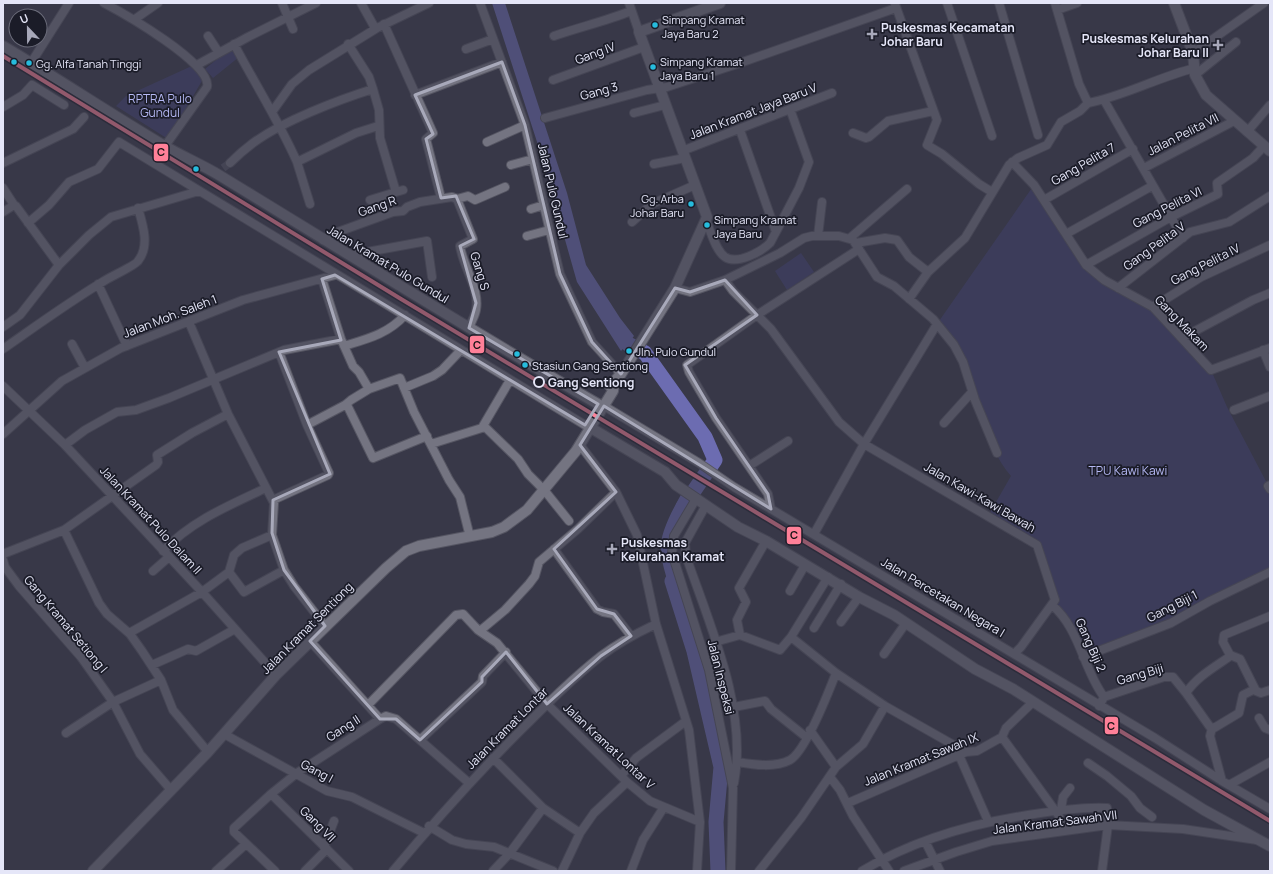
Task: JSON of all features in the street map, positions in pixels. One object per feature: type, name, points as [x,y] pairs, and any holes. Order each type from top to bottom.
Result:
[{"type":"street","points":[[31,63],[69,3]]},
{"type":"street","points":[[104,3],[135,19],[197,65],[207,80],[207,87],[165,146]]},
{"type":"street","points":[[135,19],[158,3]]},
{"type":"street","points":[[282,3],[290,21]]},
{"type":"street","points":[[197,65],[219,53],[236,47],[290,21],[316,3]]},
{"type":"street","points":[[361,3],[375,28]]},
{"type":"street","points":[[272,112],[292,84],[348,44],[375,28],[429,3]]},
{"type":"street","name":"Jalan Pulo Gundul","points":[[480,3],[525,125],[560,274],[585,330],[592,342],[621,374]]},
{"type":"street","points":[[639,32],[696,7],[720,3]]},
{"type":"street","points":[[947,3],[992,136]]},
{"type":"street","points":[[999,3],[1038,135]]},
{"type":"street","points":[[1077,3],[1056,7],[1079,84],[1088,103]]},
{"type":"street","points":[[1174,3],[1193,53],[1195,71],[1206,95],[1233,122],[1247,132],[1265,149]]},
{"type":"street","points":[[1193,53],[1264,3]]},
{"type":"street","points":[[895,5],[935,115],[934,129],[927,145],[942,154],[979,184],[992,192]]},
{"type":"street","name":"Gang 3","points":[[545,118],[659,88],[740,63],[895,5]]},
{"type":"street","points":[[554,36],[630,7],[665,105],[706,212],[706,221],[722,254],[731,259],[745,257],[764,249],[771,242],[799,188],[809,162],[790,109]]},
{"type":"street","points":[[384,24],[433,133],[426,139],[441,198],[452,197],[457,199],[465,196],[475,200],[505,187]]},
{"type":"street","points":[[208,36],[219,53]]},
{"type":"street","points":[[466,49],[493,39]]},
{"type":"street","points":[[909,298],[928,272],[965,238],[992,192],[1012,162],[1047,145],[1061,122],[1080,111],[1088,103],[1104,100],[1174,73],[1195,71],[1236,42]]},
{"type":"street","points":[[348,44],[369,77],[379,110],[378,126],[383,153],[399,191],[370,200]]},
{"type":"street","name":"Jalan Kramat Pulo Gundul","points":[[3,46],[165,146],[220,171],[323,240],[351,255],[469,328],[601,405]]},
{"type":"street","points":[[236,47],[281,126],[297,162],[310,204]]},
{"type":"street","name":"Gang IV","points":[[553,80],[644,47]]},
{"type":"street","points":[[415,95],[502,62]]},
{"type":"street","points":[[3,106],[23,95],[32,85],[64,105]]},
{"type":"street","points":[[230,163],[254,142],[281,126],[332,104],[373,89]]},
{"type":"street","name":"Jalan Kramat Jaya Baru V","points":[[654,164],[684,155],[790,109],[832,93]]},
{"type":"street","points":[[1104,100],[1183,238]]},
{"type":"street","points":[[634,113],[665,105]]},
{"type":"street","points":[[1247,132],[1270,105]]},
{"type":"street","points":[[853,133],[866,138],[888,121],[935,115]]},
{"type":"street","points":[[3,163],[73,129],[84,116]]},
{"type":"street","name":"Jalan Pelita VII","points":[[1144,168],[1233,122]]},
{"type":"street","points":[[487,142],[525,125]]},
{"type":"street","points":[[297,162],[356,134],[378,126]]},
{"type":"street","points":[[740,130],[776,232]]},
{"type":"street","points":[[28,223],[49,205],[69,182],[98,169],[119,142],[335,275],[405,315],[510,380],[666,472],[676,485],[738,527],[766,541],[805,565],[841,584],[859,597],[906,623],[975,669],[1033,702],[1204,810],[1270,846]]},
{"type":"street","name":"Gang Pelita 7","points":[[1044,200],[1133,149]]},
{"type":"street","name":"Gang Pelita VI","points":[[1086,265],[1171,217],[1218,194],[1216,182],[1265,149]]},
{"type":"street","points":[[511,165],[534,159]]},
{"type":"street","name":"Gang Makam","points":[[1012,162],[1032,182],[1086,265],[1104,280],[1153,307],[1211,370],[1267,349]]},
{"type":"street","points":[[632,222],[652,204],[695,185]]},
{"type":"street","points":[[1066,234],[1152,186]]},
{"type":"street","points":[[3,188],[59,265]]},
{"type":"street","points":[[771,509],[768,494],[716,418],[687,368],[689,363],[855,244],[907,189]]},
{"type":"street","points":[[3,327],[20,315],[59,265],[89,235],[111,217],[199,191]]},
{"type":"street","name":"Gang Pelita V","points":[[1118,288],[1183,238],[1199,229],[1229,222],[1270,196]]},
{"type":"street","name":"Gang R","points":[[323,240],[335,233],[393,212],[403,211],[420,202],[441,198]]},
{"type":"street","name":"Gang S","points":[[457,199],[473,239],[460,246],[475,293],[476,310],[469,328]]},
{"type":"street","points":[[818,236],[822,202]]},
{"type":"street","points":[[3,212],[14,205]]},
{"type":"street","points":[[531,209],[544,205]]},
{"type":"street","points":[[3,349],[98,284],[138,262],[145,245],[144,229],[138,208]]},
{"type":"street","name":"Jalan Kramat Sentiong","points":[[571,457],[572,448],[601,405],[608,387],[614,383],[635,354],[675,288],[706,221]]},
{"type":"street","points":[[527,236],[549,230]]},
{"type":"street","points":[[675,288],[690,292],[724,280],[780,253],[797,241],[812,236],[839,236],[855,244],[877,276],[909,298],[937,324],[954,345],[963,362],[972,392],[997,453]]},
{"type":"street","points":[[855,244],[885,238],[897,240],[909,257],[928,272]]},
{"type":"street","points":[[351,255],[427,241],[432,277]]},
{"type":"street","name":"Gang Pelita IV","points":[[1153,307],[1201,277],[1270,245]]},
{"type":"street","name":"Jalan Moh. Saleh 1","points":[[3,434],[62,381],[127,346],[250,298],[335,275]]},
{"type":"street","points":[[322,279],[342,343],[353,366],[359,372],[369,389]]},
{"type":"street","name":"Jalan Kawi-Kawi Bawah","points":[[724,280],[733,292],[771,329],[839,422],[864,444],[1034,541],[1040,548],[1054,596],[1052,605]]},
{"type":"street","points":[[98,284],[127,346]]},
{"type":"street","points":[[1182,338],[1253,300],[1270,293]]},
{"type":"street","points":[[65,445],[104,418],[117,412],[142,407],[279,352],[342,343],[382,334],[395,326],[405,315]]},
{"type":"street","points":[[189,322],[228,414],[273,500],[275,506],[272,536],[284,570],[294,586],[325,626]]},
{"type":"street","points":[[814,534],[864,444],[937,324]]},
{"type":"street","points":[[72,344],[85,368]]},
{"type":"street","points":[[1267,349],[1270,367]]},
{"type":"street","points":[[404,388],[433,376],[442,370],[461,350]]},
{"type":"street","points":[[273,500],[328,475],[328,470],[307,425],[279,352]]},
{"type":"street","points":[[307,425],[345,406],[351,400],[369,389],[400,378],[449,480],[460,497],[470,537]]},
{"type":"street","points":[[431,444],[483,426],[510,380]]},
{"type":"street","name":"Jalan Kramat Pulo Dalam II","points":[[3,386],[65,445],[202,592],[276,675]]},
{"type":"street","points":[[944,423],[972,392]]},
{"type":"street","points":[[1234,410],[1270,396]]},
{"type":"street","name":"Jalan Percetakan Negara I","points":[[601,405],[699,463],[771,509],[1160,741],[1229,786],[1270,809]]},
{"type":"street","points":[[345,406],[348,407],[374,459],[427,436]]},
{"type":"street","points":[[3,554],[64,530],[158,464],[157,454],[228,414]]},
{"type":"street","points":[[483,426],[490,429],[518,459],[528,474],[545,491],[569,521]]},
{"type":"street","name":"Jalan Kramat Sentiong","points":[[93,871],[208,752],[276,675],[386,568],[406,551],[418,546],[470,537],[504,527],[528,510],[545,491],[580,445],[588,426]]},
{"type":"street","points":[[749,466],[788,441]]},
{"type":"street","points":[[580,445],[616,492],[637,535],[656,624],[686,721],[698,796],[700,822],[697,871]]},
{"type":"street","points":[[1270,485],[1268,486],[1270,489]]},
{"type":"street","points":[[163,551],[174,539],[195,524],[266,488]]},
{"type":"street","points":[[481,630],[505,610],[529,584],[535,576],[539,562],[616,492]]},
{"type":"street","name":"Jalan Inspeksi","points":[[695,498],[674,536],[672,553],[709,670],[733,788],[731,871]]},
{"type":"street","points":[[706,505],[685,546],[686,556],[733,698],[738,762],[733,788]]},
{"type":"street","points":[[64,530],[99,603],[107,614],[130,634],[161,680],[173,710],[208,752]]},
{"type":"street","points":[[130,634],[131,632],[202,592],[229,572],[234,555],[242,548],[272,536]]},
{"type":"street","points":[[740,635],[737,620],[746,602],[739,588],[766,541]]},
{"type":"street","points":[[554,549],[599,612],[614,614],[631,636]]},
{"type":"street","points":[[153,571],[169,557]]},
{"type":"street","name":"Gang Kramat Setiong I","points":[[3,560],[5,567],[19,586],[81,657],[113,702],[140,754],[171,790]]},
{"type":"street","points":[[790,591],[805,565]]},
{"type":"street","points":[[229,572],[244,592],[284,570]]},
{"type":"street","name":"Gang Biji 1","points":[[1083,657],[1171,623],[1210,601],[1270,572]]},
{"type":"street","points":[[715,642],[740,635],[778,650],[782,650],[828,577]]},
{"type":"street","points":[[814,628],[841,584]]},
{"type":"street","points":[[841,622],[859,597]]},
{"type":"street","points":[[1014,654],[1021,647],[1052,605]]},
{"type":"street","name":"Gang Biji 2","points":[[1052,605],[1068,622],[1096,686],[1104,697]]},
{"type":"street","name":"Jalan Kramat Lontar V","points":[[368,705],[458,614],[463,614],[506,652],[547,704],[624,779],[650,801],[700,822]]},
{"type":"street","points":[[1270,616],[1224,635],[1223,642],[1230,655],[1240,659],[1258,693],[1270,690]]},
{"type":"street","points":[[884,654],[906,623]]},
{"type":"street","name":"Jalan Kramat Lontar","points":[[393,871],[429,826],[493,758],[547,704],[601,656],[631,636],[656,624]]},
{"type":"street","points":[[152,665],[190,648],[196,651],[234,629]]},
{"type":"street","points":[[791,637],[836,673],[885,706],[962,754],[988,821]]},
{"type":"street","points":[[310,641],[380,719],[386,716],[396,719],[469,783]]},
{"type":"street","points":[[420,740],[482,682],[483,676],[506,652]]},
{"type":"street","points":[[1212,728],[1186,693],[1192,684],[1230,655]]},
{"type":"street","points":[[738,762],[757,766],[787,761],[792,758],[822,710],[836,673]]},
{"type":"street","name":"Gang Biji","points":[[1099,706],[1104,697],[1166,677],[1173,677],[1186,693]]},
{"type":"street","points":[[66,732],[113,702],[161,680]]},
{"type":"street","points":[[1222,781],[1210,736],[1212,728],[1239,713],[1243,695],[1255,689]]},
{"type":"street","points":[[734,707],[765,701],[771,709],[808,734],[836,766]]},
{"type":"street","name":"Jalan Kramat Sawah IX","points":[[848,803],[962,754],[977,751],[1002,737],[1006,728],[1033,702]]},
{"type":"street","points":[[759,871],[830,777],[836,766],[863,744],[885,706]]},
{"type":"street","points":[[1259,718],[1265,728],[1270,730]]},
{"type":"street","name":"Gang II","points":[[246,844],[233,831],[271,794],[297,773],[380,719]]},
{"type":"street","points":[[562,871],[580,833],[594,813],[624,779],[636,758],[686,721]]},
{"type":"street","name":"Gang I","points":[[224,734],[269,760],[297,773],[327,791],[352,797],[424,833]]},
{"type":"street","points":[[1002,737],[1058,810],[1063,831]]},
{"type":"street","points":[[493,758],[542,808],[580,833]]},
{"type":"street","points":[[1229,786],[1270,762]]},
{"type":"street","points":[[1088,763],[1131,796],[1140,808],[1152,816],[1166,829]]},
{"type":"street","points":[[830,777],[848,803],[853,816],[888,871]]},
{"type":"street","points":[[1058,810],[1063,797],[1070,788]]},
{"type":"street","name":"Gang VII","points":[[271,794],[349,871]]},
{"type":"street","points":[[631,871],[643,840],[664,807]]},
{"type":"street","points":[[494,871],[509,854],[542,808]]},
{"type":"street","points":[[862,871],[882,860],[925,841],[960,828],[988,821],[1058,810],[1107,808],[1108,825],[1102,871]]},
{"type":"street","points":[[1146,826],[1152,816]]},
{"type":"street","points":[[305,871],[325,848],[334,820]]},
{"type":"street","name":"Jalan Kramat Sawah VII","points":[[904,871],[934,859],[992,841],[1108,825],[1183,829],[1260,840]]},
{"type":"street","points":[[429,826],[452,840],[466,844],[494,847],[553,871]]},
{"type":"street","points":[[925,841],[940,871]]},
{"type":"street","points":[[216,871],[246,844],[276,871]]},
{"type":"highlighted area","points":[[502,62],[525,125],[560,274],[592,342],[621,374],[675,288],[690,292],[725,280],[757,315],[685,365],[716,418],[768,494],[771,509],[604,406],[580,445],[616,492],[554,549],[597,609],[614,614],[631,636],[601,656],[547,704],[506,652],[482,677],[482,682],[420,740],[396,719],[380,719],[310,641],[325,626],[284,570],[272,533],[273,500],[330,474],[279,352],[341,340],[322,279],[335,275],[585,425],[598,404],[469,328],[476,303],[460,246],[474,239],[456,196],[441,198],[426,139],[433,134],[415,95]]},
{"type":"green space","points":[[232,47],[239,57],[213,78],[205,69]]},
{"type":"green space","name":"RPTRA Pulo Gundul","points":[[194,65],[203,79],[168,139],[116,106],[126,96]]},
{"type":"green space","name":"TPU Kawi Kawi","points":[[1034,185],[1086,265],[1150,304],[1211,370],[1227,407],[1270,489],[1270,572],[1171,623],[1083,657],[1052,605],[1040,548],[988,516],[1011,476],[1002,464],[989,436],[963,362],[937,324]]},
{"type":"green space","points":[[801,253],[814,272],[787,290],[775,271]]},
{"type":"shaded area","points":[[492,3],[505,3],[567,193],[586,265],[620,318],[634,336],[621,351],[577,282],[539,148]]},
{"type":"shaded area","points":[[682,493],[693,499],[676,526],[669,543],[671,563],[683,598],[674,601],[663,566],[661,544],[666,525]]},
{"type":"waterway","points":[[616,327],[628,344],[645,353],[705,437],[715,460],[683,507]]},
{"type":"waterway","points":[[672,581],[694,651],[721,767],[716,822],[718,871]]},
{"type":"tunnel","points":[[223,168],[230,163]]},
{"type":"transit line","name":"C","points":[[3,56],[401,299],[1270,821]]},
{"type":"place","name":"Simpang Kramat Jaya Baru 2","points":[[655,25]]},
{"type":"place","name":"Puskesmas Kecamatan Johar Baru","points":[[872,34]]},
{"type":"place","name":"Puskesmas Kelurahan Johar Baru II","points":[[1218,45]]},
{"type":"place","name":"Gg. Alfa Tanah Tinggi","points":[[29,63]]},
{"type":"place","name":"Simpang Kramat Jaya Baru 1","points":[[653,67]]},
{"type":"place","name":"Gg. Arba Johar Baru","points":[[691,204]]},
{"type":"place","name":"Simpang Kramat Jaya Baru","points":[[707,225]]},
{"type":"place","name":"Jln. Pulo Gundul","points":[[629,351]]},
{"type":"place","name":"Stasiun Gang Sentiong","points":[[525,365]]},
{"type":"place","name":"Gang Sentiong","points":[[539,382]]},
{"type":"place","name":"Puskesmas Kelurahan Kramat","points":[[612,549]]}]
